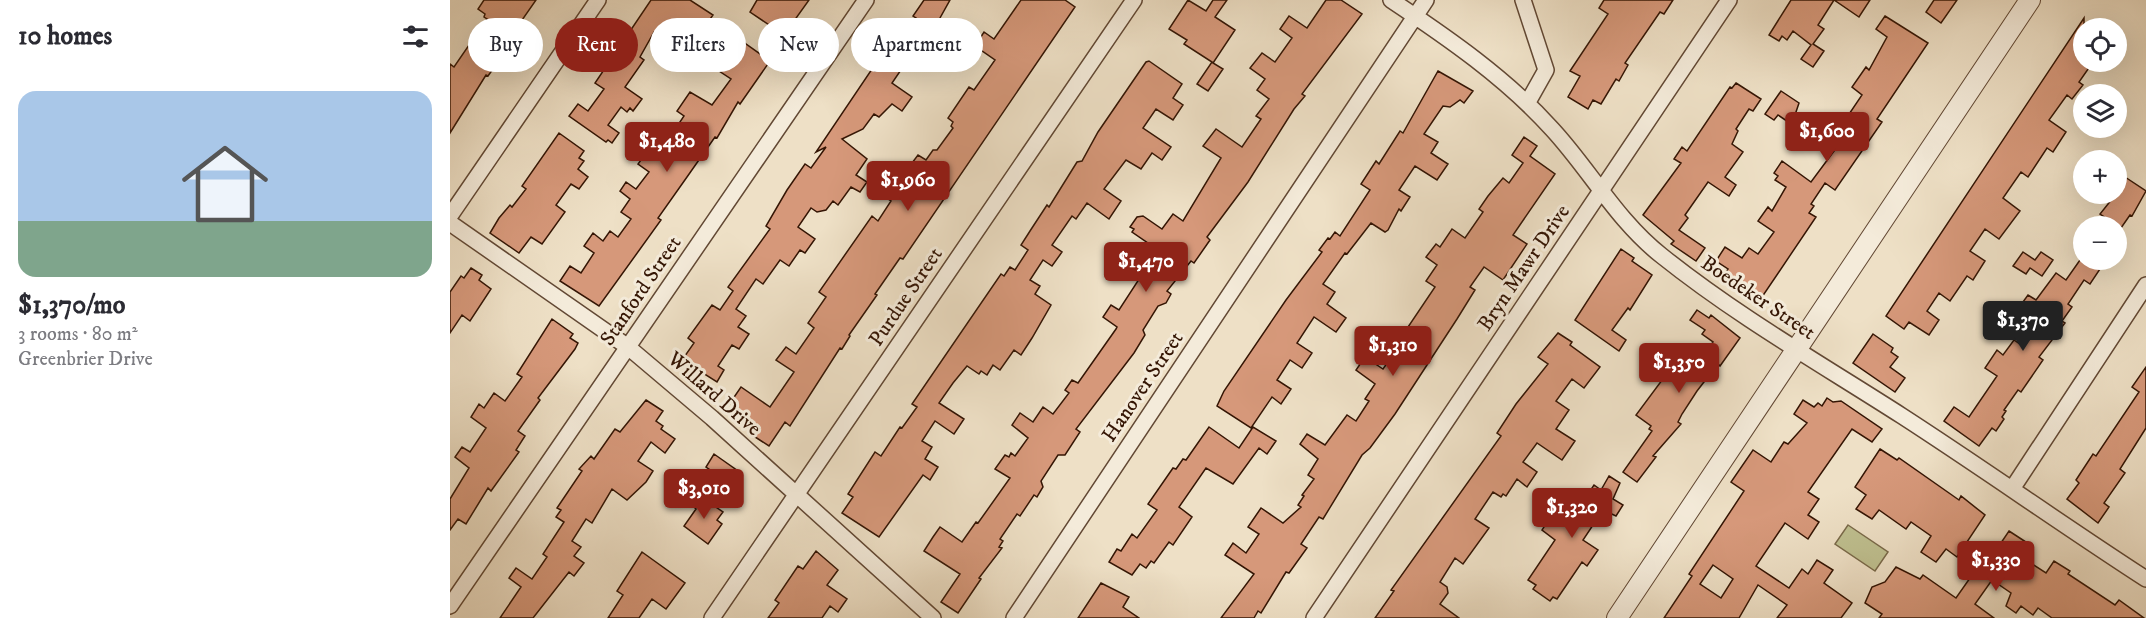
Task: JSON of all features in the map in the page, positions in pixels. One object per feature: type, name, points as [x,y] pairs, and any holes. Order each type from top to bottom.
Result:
[{"type":"street","points":[[450,216],[598,0]]},
{"type":"street","name":"Stanford Street","points":[[450,606],[866,0]]},
{"type":"street","name":"Purdue Street","points":[[712,618],[1134,0]]},
{"type":"street","name":"Boedeker Street","points":[[1391,0],[1416,16],[1528,102],[1581,163],[1627,223],[1660,255],[1797,350],[2146,579]]},
{"type":"street","name":"Hanover Street","points":[[1014,618],[1426,0]]},
{"type":"street","points":[[1523,0],[1546,70],[1528,102]]},
{"type":"street","name":"Bryn Mawr Drive","points":[[1314,618],[1729,0]]},
{"type":"street","points":[[1617,618],[2030,0]]},
{"type":"street","name":"Willard Drive","points":[[450,223],[628,347],[933,618]]},
{"type":"street","points":[[2012,489],[2146,285]]},
{"type":"green space","points":[[1848,525],[1888,552],[1875,571],[1835,544]]},
{"type":"building","points":[[484,0],[536,0],[523,18],[486,18],[485,14],[478,9]]},
{"type":"building","points":[[651,0],[690,0],[713,15],[711,18],[650,18],[650,39],[640,57],[644,60],[638,69],[638,19]]},
{"type":"building","points":[[757,0],[809,0],[796,18],[759,18],[750,12]]},
{"type":"building","points":[[924,0],[950,0],[940,18],[913,16]]},
{"type":"building","points":[[1021,0],[1065,0],[1075,7],[903,259],[900,258],[875,294],[877,295],[790,426],[785,422],[769,446],[752,435],[758,426],[730,410],[733,405],[730,403],[741,387],[770,407],[794,372],[776,360],[786,347],[796,354],[814,328],[808,323],[826,297],[819,292],[872,216],[878,221],[891,201],[885,197],[894,185],[908,195],[921,175],[909,167],[918,155],[926,160],[933,150],[937,150],[953,128],[951,126],[953,122],[948,118],[969,87],[974,90],[995,60],[983,52],[983,34],[984,32],[994,39]]},
{"type":"building","points":[[1188,0],[1206,11],[1213,0],[1227,0],[1215,17],[1235,30],[1213,63],[1223,69],[1208,91],[1197,84],[1212,62],[1184,44],[1187,40],[1169,29]]},
{"type":"building","points":[[1326,0],[1341,0],[1362,14],[1302,94],[1305,96],[1294,109],[1248,182],[1207,237],[1210,240],[1194,263],[1191,261],[1167,291],[1171,294],[1166,303],[1158,306],[1143,330],[1145,335],[1134,353],[1076,429],[1080,432],[1065,455],[1058,455],[1041,481],[1043,487],[1037,497],[1034,495],[1020,516],[1017,514],[1000,539],[1003,541],[999,547],[1002,548],[979,578],[981,579],[958,613],[941,602],[960,574],[924,551],[940,527],[962,542],[976,522],[978,523],[1010,478],[995,469],[1005,455],[1009,457],[1011,453],[1015,456],[1028,438],[1012,425],[1020,413],[1033,422],[1043,407],[1053,414],[1069,393],[1065,390],[1072,380],[1078,383],[1116,329],[1117,327],[1103,317],[1111,305],[1119,310],[1158,250],[1132,232],[1134,229],[1130,227],[1137,217],[1143,216],[1162,229],[1173,214],[1183,221],[1221,158],[1203,146],[1216,129],[1242,147],[1261,119],[1256,116],[1269,99],[1257,90],[1265,79],[1250,68],[1262,53],[1275,62],[1292,38],[1280,29],[1289,16],[1307,28]]},
{"type":"building","points":[[1604,0],[1673,0],[1664,14],[1660,12],[1625,63],[1628,65],[1619,81],[1616,79],[1601,104],[1593,100],[1588,109],[1568,97],[1580,76],[1570,71],[1608,14],[1599,8]]},
{"type":"building","points":[[1791,0],[1834,0],[1818,25],[1824,29],[1813,44],[1824,51],[1813,67],[1801,59],[1811,45],[1793,31],[1787,40],[1782,36],[1779,41],[1769,35]]},
{"type":"building","points":[[1834,0],[1870,0],[1859,17]]},
{"type":"building","points":[[1934,0],[1957,0],[1941,23],[1926,12]]},
{"type":"building","points":[[1885,16],[1928,43],[1877,119],[1882,122],[1835,190],[1825,183],[1811,204],[1814,206],[1809,213],[1816,217],[1762,297],[1725,274],[1728,269],[1716,261],[1725,247],[1742,258],[1749,248],[1758,254],[1774,232],[1758,221],[1768,207],[1772,211],[1786,187],[1775,180],[1778,176],[1774,173],[1782,161],[1811,182],[1848,131],[1841,126],[1862,95],[1852,87],[1866,67],[1869,70],[1887,37],[1876,29]]},
{"type":"building","points":[[2073,35],[2073,72],[2086,72],[2079,82],[2082,84],[2073,84],[2073,98],[2067,95],[2049,120],[2066,132],[2053,152],[2047,148],[2028,177],[2021,172],[2003,198],[2020,211],[1999,239],[1985,229],[1970,251],[1985,261],[1973,280],[1967,276],[1950,301],[1939,293],[1927,311],[1939,320],[1929,335],[1909,322],[1904,329],[1886,316]]},
{"type":"building","points":[[746,44],[758,52],[758,72],[762,72],[740,104],[738,102],[717,138],[715,137],[658,218],[661,220],[599,306],[560,281],[570,266],[581,273],[594,253],[584,246],[593,233],[603,241],[610,231],[618,237],[631,219],[621,212],[630,199],[620,191],[626,182],[636,189],[649,172],[638,164],[662,131],[670,137],[684,116],[677,111],[690,92],[712,105],[731,79],[720,72],[746,72]]},
{"type":"building","points":[[468,47],[468,72],[491,72],[488,76],[486,75],[450,133],[450,64],[454,67]]},
{"type":"building","points":[[1149,61],[1182,84],[1173,98],[1183,105],[1173,120],[1156,109],[1143,128],[1171,147],[1162,160],[1152,153],[1141,169],[1126,160],[1104,189],[1121,201],[1109,219],[1087,203],[1076,219],[1072,216],[1052,245],[1062,252],[1052,266],[1043,260],[1030,280],[1040,286],[1035,294],[1051,305],[1032,338],[1021,355],[1014,350],[1000,370],[993,365],[987,375],[981,371],[979,374],[967,366],[953,383],[939,403],[964,419],[954,434],[935,421],[922,441],[932,447],[925,459],[938,467],[930,480],[923,475],[879,537],[842,513],[853,497],[848,494],[875,452],[881,456],[900,427],[902,428],[917,407],[912,404],[1001,274],[1004,276],[1010,267],[1015,270],[1028,250],[1021,245],[1047,205],[1049,207],[1077,162],[1082,161],[1098,132],[1146,62]]},
{"type":"building","points":[[1438,71],[1473,91],[1464,103],[1460,100],[1450,107],[1443,106],[1424,134],[1438,142],[1431,153],[1448,164],[1437,180],[1415,166],[1399,190],[1410,197],[1401,211],[1399,209],[1388,230],[1385,232],[1371,223],[1347,254],[1345,253],[1323,284],[1335,292],[1327,304],[1346,318],[1336,332],[1314,317],[1297,343],[1312,353],[1302,368],[1290,360],[1277,380],[1291,389],[1281,404],[1272,397],[1251,428],[1217,406],[1224,391],[1322,252],[1319,250],[1335,232],[1340,236],[1370,190],[1361,184],[1376,161],[1379,164],[1400,131],[1403,133]]},
{"type":"building","points":[[602,72],[636,72],[625,87],[642,99],[633,111],[630,108],[627,112],[621,107],[608,125],[619,133],[612,143],[608,140],[606,142],[569,116],[578,104],[588,111],[604,89],[595,83]]},
{"type":"building","points":[[870,72],[900,72],[892,83],[912,97],[902,111],[892,104],[879,117],[874,114],[863,129],[842,139],[867,159],[856,175],[867,182],[860,192],[851,187],[838,205],[833,201],[826,210],[817,212],[811,208],[798,227],[815,239],[805,253],[800,250],[789,266],[780,260],[763,284],[756,279],[736,309],[746,316],[738,327],[749,334],[739,349],[732,345],[718,366],[724,370],[717,382],[692,366],[690,370],[680,363],[694,343],[688,338],[712,305],[720,310],[733,291],[728,287],[770,229],[766,226],[787,190],[805,164],[811,168],[826,147],[816,152]]},
{"type":"building","points":[[1736,83],[1761,99],[1753,111],[1749,109],[1736,129],[1738,131],[1732,144],[1743,152],[1725,177],[1736,185],[1729,196],[1708,182],[1685,215],[1688,218],[1679,230],[1705,248],[1696,261],[1671,244],[1674,241],[1643,215],[1681,163],[1674,159],[1682,147],[1687,151],[1730,87],[1732,88]]},
{"type":"building","points":[[1781,91],[1799,103],[1796,112],[1820,128],[1807,148],[1794,139],[1800,130],[1778,115],[1774,120],[1765,114]]},
{"type":"building","points":[[559,133],[584,151],[579,158],[584,161],[578,169],[588,177],[579,189],[571,184],[556,205],[565,212],[542,244],[531,237],[519,253],[490,233],[499,218],[510,205],[512,207],[526,189],[522,186]]},
{"type":"building","points":[[1524,137],[1537,146],[1530,156],[1555,174],[1513,235],[1527,244],[1503,280],[1484,267],[1470,287],[1475,290],[1457,319],[1395,414],[1370,448],[1362,455],[1323,519],[1319,517],[1301,544],[1307,548],[1289,573],[1286,572],[1261,613],[1258,611],[1254,618],[1221,618],[1254,574],[1225,555],[1233,543],[1246,553],[1259,534],[1248,527],[1261,508],[1283,523],[1301,507],[1298,505],[1304,496],[1302,495],[1314,479],[1308,475],[1318,459],[1300,444],[1307,434],[1325,445],[1347,415],[1356,421],[1369,401],[1365,399],[1375,384],[1356,370],[1365,357],[1383,369],[1411,329],[1408,327],[1435,287],[1426,281],[1437,265],[1426,257],[1436,244],[1440,247],[1452,229],[1465,238],[1483,212],[1479,209],[1488,196],[1503,178],[1509,183],[1523,163],[1512,155]]},
{"type":"building","points":[[2127,178],[2146,191],[2132,216],[2130,215],[2127,219],[2127,216],[2100,214],[2108,204],[2127,204]]},
{"type":"building","points":[[1621,249],[1634,258],[1632,261],[1652,275],[1630,310],[1628,308],[1612,330],[1626,340],[1619,351],[1575,320]]},
{"type":"building","points":[[2023,252],[2035,260],[2041,252],[2053,260],[2042,276],[2030,268],[2026,274],[2013,266]]},
{"type":"building","points":[[471,268],[482,275],[479,280],[491,289],[470,321],[462,315],[450,333],[450,292],[461,276],[464,278]]},
{"type":"building","points":[[2073,270],[2099,270],[2090,284],[2084,280],[2068,304],[2072,307],[2062,321],[2065,323],[2039,357],[2043,360],[2021,392],[2018,390],[2004,410],[2006,411],[2002,417],[2004,419],[1996,431],[1992,428],[1979,446],[1944,421],[1954,407],[1969,417],[1997,376],[1985,368],[1997,350],[2003,355],[2014,340],[2024,347],[2037,328],[2015,313],[2028,295],[2036,300],[2056,273],[2066,280]]},
{"type":"building","points":[[1697,310],[1709,318],[1711,315],[1740,338],[1720,366],[1718,364],[1697,391],[1678,422],[1681,424],[1653,456],[1656,457],[1637,482],[1623,472],[1652,431],[1649,429],[1651,426],[1636,415],[1671,368],[1685,378],[1713,342],[1702,334],[1705,330],[1690,320]]},
{"type":"building","points":[[552,319],[573,334],[570,338],[578,343],[538,398],[540,400],[518,431],[525,436],[516,450],[519,452],[491,491],[488,488],[466,524],[458,519],[450,530],[450,499],[469,468],[455,457],[462,447],[470,452],[486,428],[471,417],[479,404],[484,408],[494,393],[505,401],[522,377],[517,374]]},
{"type":"building","points":[[1558,333],[1572,342],[1570,345],[1600,367],[1584,388],[1572,379],[1556,401],[1569,410],[1556,429],[1575,441],[1562,460],[1537,443],[1523,462],[1537,472],[1527,487],[1517,479],[1506,496],[1503,494],[1501,497],[1493,492],[1475,519],[1489,528],[1463,564],[1455,558],[1440,582],[1447,587],[1448,593],[1440,604],[1459,618],[1375,618],[1394,591],[1391,590],[1501,436],[1497,433],[1516,404],[1548,364],[1538,357]]},
{"type":"building","points":[[1873,334],[1893,348],[1891,352],[1898,357],[1890,367],[1905,378],[1895,392],[1853,363]]},
{"type":"building","points":[[2146,367],[2146,428],[2120,469],[2125,473],[2104,503],[2109,507],[2098,523],[2067,499],[2079,483],[2076,480],[2093,454],[2096,456],[2139,392],[2132,387]]},
{"type":"building","points":[[1827,398],[1833,402],[1841,401],[1882,429],[1872,442],[1852,429],[1808,492],[1819,499],[1808,515],[1819,522],[1808,539],[1785,523],[1756,566],[1789,588],[1802,569],[1808,574],[1817,560],[1833,570],[1824,583],[1852,603],[1841,618],[1777,618],[1787,605],[1758,585],[1739,618],[1664,618],[1692,576],[1689,574],[1744,491],[1731,482],[1753,450],[1771,462],[1784,442],[1788,444],[1807,423],[1794,414],[1803,400],[1814,407],[1818,403],[1822,406]],"holes":[[[1713,565],[1733,579],[1721,598],[1700,584]]]},
{"type":"building","points":[[646,400],[663,411],[656,421],[663,426],[661,429],[675,439],[665,453],[651,442],[638,461],[653,471],[646,482],[627,500],[612,489],[592,523],[586,519],[572,541],[581,547],[574,556],[584,563],[574,576],[569,572],[533,618],[500,618],[521,587],[509,578],[516,568],[532,579],[547,557],[543,554],[564,522],[556,517],[561,510],[557,508],[582,471],[579,469],[591,456],[594,459],[615,429],[620,432]]},
{"type":"building","points":[[1209,427],[1239,448],[1253,427],[1276,441],[1267,454],[1259,448],[1233,484],[1206,468],[1179,507],[1192,517],[1173,545],[1169,542],[1154,563],[1151,561],[1146,568],[1140,564],[1132,575],[1109,562],[1117,549],[1121,551],[1132,534],[1137,538],[1157,510],[1148,504],[1173,468],[1176,469],[1183,459],[1186,460]]},
{"type":"building","points":[[1880,449],[1897,460],[1899,458],[1959,500],[1961,496],[1985,515],[1957,557],[1946,549],[1936,562],[1921,552],[1931,536],[1911,522],[1906,529],[1879,510],[1872,519],[1856,509],[1866,495],[1855,487]]},
{"type":"building","points":[[714,454],[738,471],[729,483],[706,467]]},
{"type":"building","points":[[1609,476],[1620,483],[1613,499],[1623,505],[1616,516],[1603,510],[1583,540],[1598,550],[1587,566],[1582,562],[1557,599],[1553,597],[1550,601],[1533,589],[1536,585],[1528,580],[1555,540],[1542,530],[1556,508],[1551,505],[1557,495],[1578,509],[1594,485],[1601,490]]},
{"type":"building","points":[[700,496],[723,512],[717,520],[722,524],[708,544],[684,526],[696,509],[693,506]]},
{"type":"building","points":[[2009,531],[2029,544],[2020,556],[2046,573],[2054,561],[2070,571],[2068,574],[2115,605],[2119,600],[2144,618],[2052,618],[2038,608],[2033,615],[2021,606],[2016,613],[2006,606],[2011,593],[1992,580],[1975,604],[1994,618],[1879,618],[1882,614],[1865,603],[1872,587],[1885,582],[1896,567],[1920,579],[1923,575],[1956,598],[1977,568],[1982,571]]},
{"type":"building","points":[[816,551],[838,570],[827,585],[847,599],[838,612],[830,606],[822,618],[768,618],[779,603],[775,600],[798,566],[803,569]]},
{"type":"building","points":[[642,552],[685,583],[666,609],[652,599],[639,618],[608,618],[623,595],[617,591]]},
{"type":"building","points":[[1101,583],[1129,597],[1123,607],[1139,618],[1078,618]]}]
